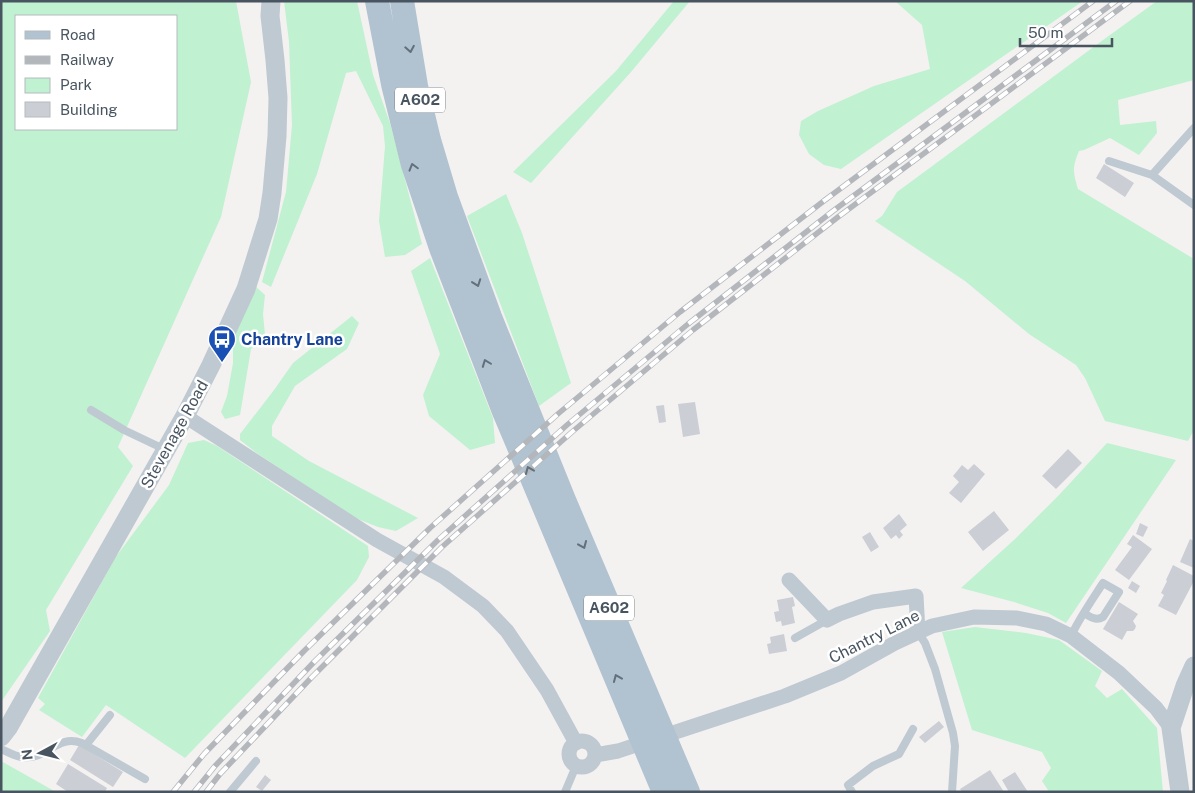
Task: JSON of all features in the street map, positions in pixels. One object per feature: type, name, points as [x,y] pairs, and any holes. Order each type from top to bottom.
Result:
[{"type":"main road","name":"A602","points":[[377,1],[392,84],[413,166],[428,213],[451,243]]},
{"type":"main road","name":"A602","points":[[402,1],[416,86],[429,140],[446,197],[451,243],[556,507],[646,719],[665,775],[688,792]]},
{"type":"street","name":"Stevenage Road","points":[[1,737],[8,728],[185,416],[246,289],[268,219],[278,126],[277,88],[268,6]]},
{"type":"street","points":[[185,416],[377,540],[444,577],[483,606],[507,631],[547,690],[576,743]]},
{"type":"street","points":[[789,580],[827,620],[873,602],[916,596],[918,632]]},
{"type":"street","name":"Chantry Lane","points":[[595,755],[618,752],[785,696],[841,673],[932,626],[974,617],[1017,618],[1046,624],[1071,636],[1119,673],[1156,708],[1172,728]]},
{"type":"street","points":[[1180,792],[1172,728],[1185,686],[1194,666]]},
{"type":"street","points":[[576,743],[589,744],[594,750],[594,759],[588,766],[576,766],[570,760],[571,748],[576,743]]},
{"type":"lane","points":[[1152,175],[1194,128]]},
{"type":"lane","points":[[1109,161],[1152,175],[1194,204]]},
{"type":"lane","points":[[91,410],[124,430],[166,450]]},
{"type":"lane","points":[[1071,636],[1084,613],[1103,583],[1119,592],[1104,617],[1091,618],[1084,613]]},
{"type":"lane","points":[[795,638],[827,620]]},
{"type":"lane","points":[[918,632],[925,643],[935,669],[953,733],[955,746],[952,792]]},
{"type":"lane","points":[[86,745],[110,715]]},
{"type":"lane","points":[[852,792],[848,785],[873,766],[899,754],[913,729]]},
{"type":"lane","points":[[1,749],[14,755],[30,757],[44,753],[68,740],[75,740],[145,779]]},
{"type":"lane","points":[[230,792],[256,761]]},
{"type":"lane","points":[[565,792],[576,766]]},
{"type":"green space","points":[[1,1],[236,1],[251,82],[221,217],[118,447],[133,466],[46,610],[50,631],[1,702]]},
{"type":"green space","points":[[284,1],[357,1],[373,75],[390,123],[422,244],[405,255],[385,257],[379,221],[385,146],[383,126],[356,71],[346,73],[317,174],[271,287],[262,282],[286,192],[292,125],[289,42]]},
{"type":"green space","points":[[674,1],[690,1],[631,72],[531,183],[513,172],[616,71]]},
{"type":"green space","points":[[895,1],[1083,1],[841,169],[824,165],[809,154],[799,135],[801,121],[818,111],[874,86],[930,69],[922,25]]},
{"type":"green space","points":[[1157,1],[1194,1],[1194,80],[1118,100],[1120,125],[1156,121],[1157,133],[1139,155],[1110,138],[1079,151],[1074,166],[1074,174],[1078,189],[1194,259],[1194,430],[1188,441],[1105,421],[1085,378],[1076,365],[1029,334],[965,281],[875,221],[882,216],[897,192]]},
{"type":"green space","points":[[506,194],[522,233],[571,383],[539,406],[467,216]]},
{"type":"green space","points":[[430,258],[493,418],[495,443],[470,450],[429,416],[423,395],[440,354],[411,271]]},
{"type":"green space","points":[[254,285],[265,295],[263,314],[265,335],[251,349],[240,415],[225,419],[221,412],[227,396],[233,363],[233,341]]},
{"type":"green space","points":[[352,316],[359,323],[347,349],[295,386],[272,426],[272,436],[309,461],[418,518],[396,531],[378,527],[353,517],[240,440],[240,434],[293,363]]},
{"type":"green space","points":[[204,440],[217,446],[368,546],[369,557],[357,580],[185,758],[106,705],[82,737],[39,710],[45,704],[38,698],[115,558],[169,485],[188,443]]},
{"type":"green space","points":[[1107,443],[1176,460],[1066,623],[1048,613],[961,588],[1015,539]]},
{"type":"green space","points":[[975,627],[1026,633],[1059,640],[1102,671],[1095,686],[1107,698],[1122,689],[1157,728],[1163,792],[1047,792],[1048,790],[1042,781],[1051,768],[1042,752],[972,730],[942,632]]},
{"type":"green space","points":[[1,761],[56,792],[1,792]]},
{"type":"building","points":[[1104,164],[1134,183],[1125,197],[1096,178]]},
{"type":"building","points":[[695,402],[700,434],[683,437],[678,404]]},
{"type":"building","points":[[664,405],[666,422],[659,423],[656,406]]},
{"type":"building","points":[[1068,449],[1082,463],[1056,489],[1042,476]]},
{"type":"building","points":[[974,464],[985,474],[961,503],[949,493],[959,482],[953,476],[962,465],[968,470]]},
{"type":"building","points":[[994,511],[1009,530],[983,551],[968,532]]},
{"type":"building","points":[[899,514],[907,525],[900,531],[903,535],[899,539],[896,535],[891,539],[883,528]]},
{"type":"building","points":[[1140,523],[1148,527],[1143,537],[1136,534]]},
{"type":"building","points":[[870,532],[879,547],[871,552],[862,537]]},
{"type":"building","points":[[1133,535],[1152,549],[1129,580],[1115,570],[1132,547],[1127,544]]},
{"type":"building","points":[[1190,539],[1194,541],[1194,568],[1180,562]]},
{"type":"building","points":[[1173,565],[1194,576],[1194,581],[1176,615],[1158,606],[1164,595],[1161,593]]},
{"type":"building","points":[[1132,581],[1140,586],[1136,593],[1128,588]]},
{"type":"building","points":[[793,597],[795,606],[792,607],[795,623],[782,626],[781,621],[776,622],[774,612],[779,611],[777,600]]},
{"type":"building","points":[[1119,602],[1138,614],[1133,621],[1136,626],[1135,629],[1127,631],[1122,640],[1103,629]]},
{"type":"building","points":[[784,634],[787,651],[769,654],[767,644],[771,643],[770,637]]},
{"type":"building","points":[[939,721],[944,727],[925,743],[919,737]]},
{"type":"building","points":[[79,745],[123,772],[113,787],[70,760]]},
{"type":"building","points":[[68,764],[107,788],[105,792],[68,792],[56,784]]},
{"type":"building","points":[[990,770],[1004,792],[962,792],[960,789]]},
{"type":"building","points":[[1015,772],[1028,792],[1009,792],[1002,780]]},
{"type":"building","points":[[265,775],[271,780],[262,791],[256,787]]},
{"type":"railway","points":[[173,792],[204,754],[304,651],[430,528],[559,413],[680,312],[825,200],[1093,1]]},
{"type":"railway","points":[[194,792],[215,766],[314,662],[438,540],[567,425],[688,324],[833,211],[1116,1]]},
{"type":"railway","points":[[206,792],[220,774],[311,678],[442,547],[572,432],[693,330],[838,217],[1130,1]]},
{"type":"place","name":"Chantry Lane","points":[[222,363]]}]
